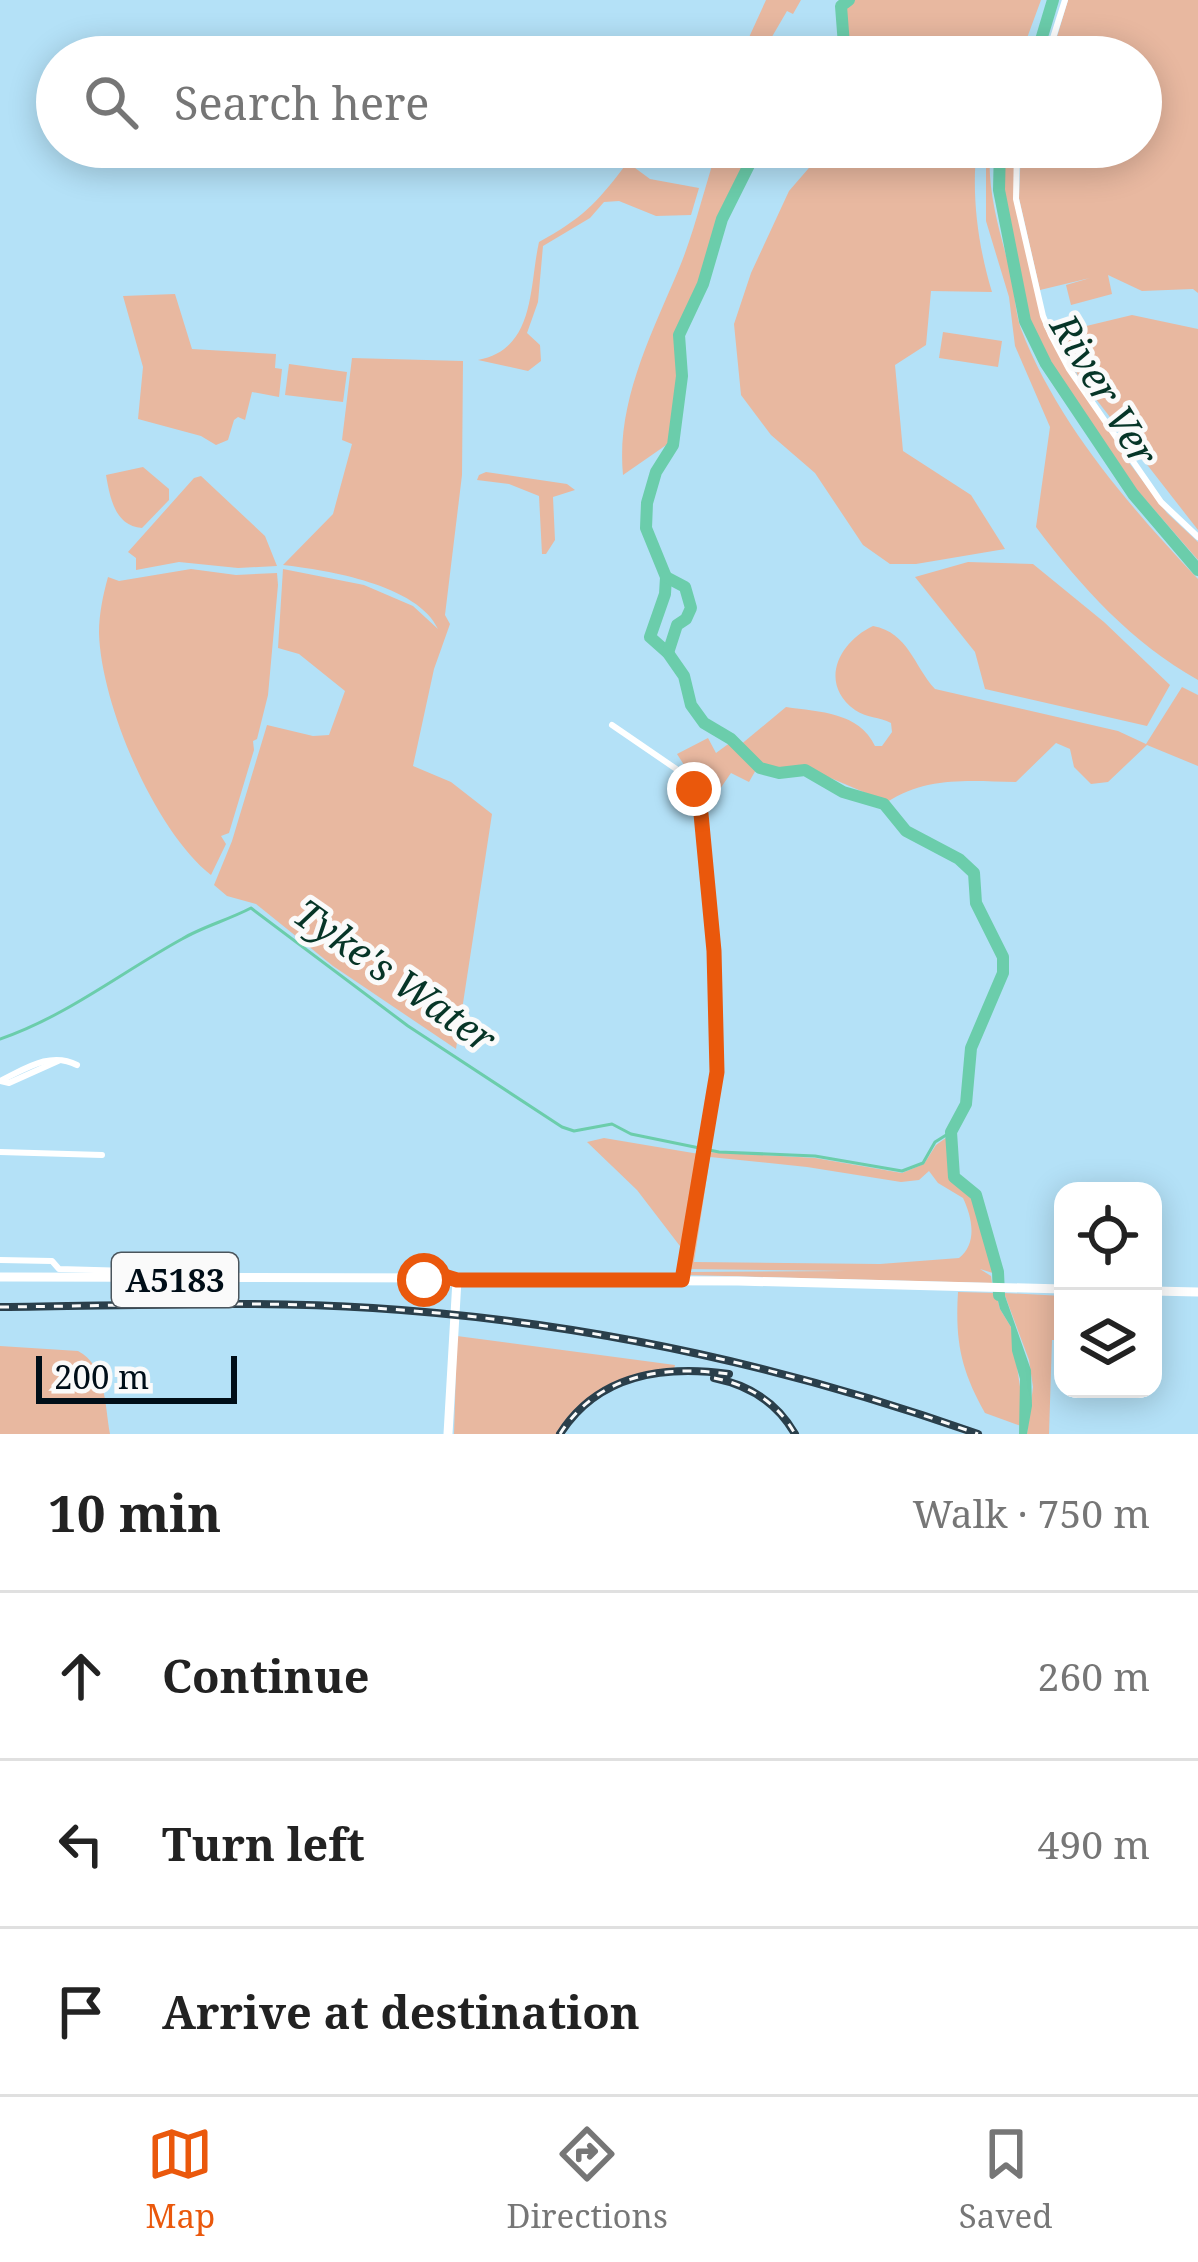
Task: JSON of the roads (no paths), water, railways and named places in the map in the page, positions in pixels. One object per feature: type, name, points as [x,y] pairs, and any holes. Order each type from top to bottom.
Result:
[{"type":"main road","name":"A5183","points":[[0,1277],[59,1273],[165,1280],[424,1280],[444,1276],[457,1280],[1054,1289]]},
{"type":"main road","points":[[448,1434],[457,1280]]},
{"type":"main road","points":[[1162,1291],[1198,1292]]},
{"type":"street","points":[[1054,36],[1065,0]]},
{"type":"street","points":[[1017,168],[1016,199],[1043,316],[1052,335],[1069,369],[1161,502],[1198,537]]},
{"type":"street","points":[[612,725],[685,775],[701,814],[714,951],[717,1072],[682,1280]]},
{"type":"street","points":[[0,1081],[49,1059],[77,1065]]},
{"type":"street","points":[[0,1152],[102,1155]]},
{"type":"street","points":[[0,1260],[52,1261],[59,1273]]},
{"type":"waterway","points":[[843,36],[841,6],[849,0]]},
{"type":"waterway","name":"River Ver","points":[[1042,36],[1053,0]]},
{"type":"waterway","points":[[748,168],[722,219],[703,284],[679,335],[682,376],[673,445],[656,472],[647,503],[646,528],[666,577],[650,637],[684,676],[691,705],[704,723],[731,739],[760,768],[779,773],[805,770],[843,792],[884,804],[906,831],[959,859],[974,873],[976,903],[1003,957],[1003,973],[971,1048],[966,1104],[951,1132],[954,1177],[976,1195],[998,1272],[999,1295]]},
{"type":"waterway","name":"River Ver","points":[[1000,168],[999,190],[1025,321],[1046,364],[1133,494],[1198,570]]},
{"type":"waterway","points":[[666,577],[685,587],[691,608],[677,625],[668,653]]},
{"type":"waterway","name":"Tyke's Water","points":[[0,1039],[70,1006],[190,935],[251,908],[408,1026],[574,1131],[612,1124],[631,1134],[719,1152],[815,1156],[902,1171],[923,1163],[935,1142],[951,1132]]},
{"type":"railway","points":[[0,1307],[326,1306],[527,1323],[755,1367],[978,1434]]},
{"type":"railway","points":[[560,1434],[593,1398],[634,1378],[680,1371],[729,1374]]},
{"type":"railway","points":[[714,1378],[761,1397],[795,1434]]}]
